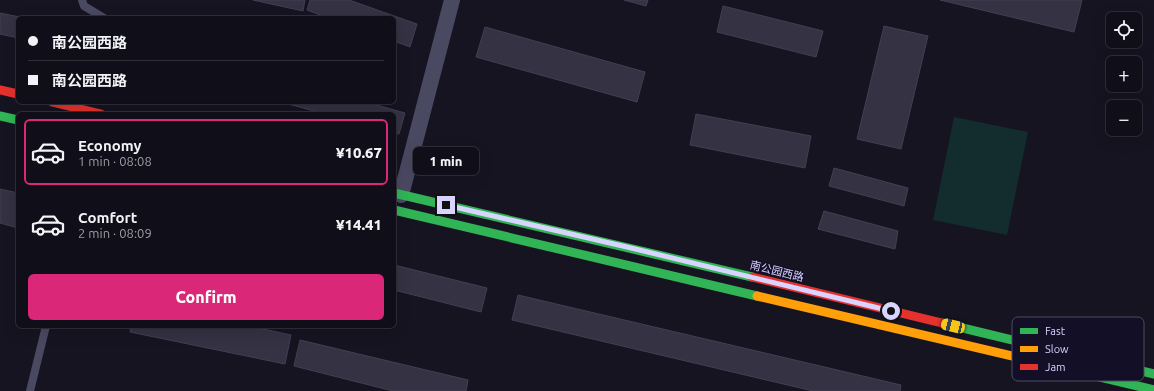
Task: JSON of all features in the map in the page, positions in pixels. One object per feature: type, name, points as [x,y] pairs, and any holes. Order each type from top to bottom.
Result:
[{"type":"main road","points":[[0,90],[16,94]]},
{"type":"main road","points":[[61,104],[94,112]]},
{"type":"main road","points":[[0,116],[16,120]]},
{"type":"main road","name":"南公园西路","points":[[398,194],[635,249],[1012,340]]},
{"type":"main road","points":[[396,210],[1012,356]]},
{"type":"main road","name":"南公园西路","points":[[1144,372],[1154,374]]},
{"type":"main road","points":[[1116,381],[1154,390]]},
{"type":"street","points":[[398,194],[452,0]]},
{"type":"lane","points":[[82,0],[84,6],[101,16]]},
{"type":"lane","points":[[91,111],[93,104]]},
{"type":"lane","points":[[30,391],[46,328]]},
{"type":"green space","points":[[954,117],[1028,132],[1007,235],[933,220]]},
{"type":"building","points":[[253,0],[305,0],[303,11]]},
{"type":"building","points":[[310,0],[349,0],[394,16],[323,16],[307,10]]},
{"type":"building","points":[[624,0],[648,0],[646,6]]},
{"type":"building","points":[[940,0],[1082,0],[1074,32]]},
{"type":"building","points":[[723,6],[823,31],[816,57],[717,32]]},
{"type":"building","points":[[0,13],[16,16],[16,38],[0,34]]},
{"type":"building","points":[[396,17],[417,24],[410,47],[396,42]]},
{"type":"building","points":[[884,26],[928,36],[901,149],[857,139]]},
{"type":"building","points":[[485,27],[645,72],[637,102],[476,57]]},
{"type":"building","points":[[288,104],[373,104],[405,113],[399,134],[396,133],[396,112],[318,112]]},
{"type":"building","points":[[696,114],[811,136],[805,168],[690,145]]},
{"type":"building","points":[[834,168],[908,188],[904,206],[829,186]]},
{"type":"building","points":[[0,189],[16,193],[16,227],[0,223]]},
{"type":"building","points":[[824,211],[898,231],[895,249],[818,229]]},
{"type":"building","points":[[396,265],[487,288],[481,312],[396,291]]},
{"type":"building","points":[[518,295],[901,385],[900,391],[813,391],[512,320]]},
{"type":"building","points":[[131,328],[258,328],[291,335],[285,364],[130,332]]},
{"type":"building","points":[[300,340],[468,380],[466,391],[393,391],[294,366]]},
{"type":"traffic: fast","points":[[0,116],[16,120]]},
{"type":"traffic: fast","points":[[396,193],[752,277]]},
{"type":"traffic: fast","points":[[396,210],[757,296]]},
{"type":"traffic: fast","points":[[942,323],[1012,340]]},
{"type":"traffic: fast","points":[[1144,372],[1154,374]]},
{"type":"traffic: fast","points":[[1117,381],[1154,390]]},
{"type":"traffic: slow","points":[[757,296],[1012,356]]},
{"type":"traffic: jam","points":[[0,90],[16,94]]},
{"type":"traffic: jam","points":[[60,104],[93,112]]},
{"type":"traffic: jam","points":[[752,277],[942,323]]},
{"type":"route","points":[[446,205],[891,311]]}]
